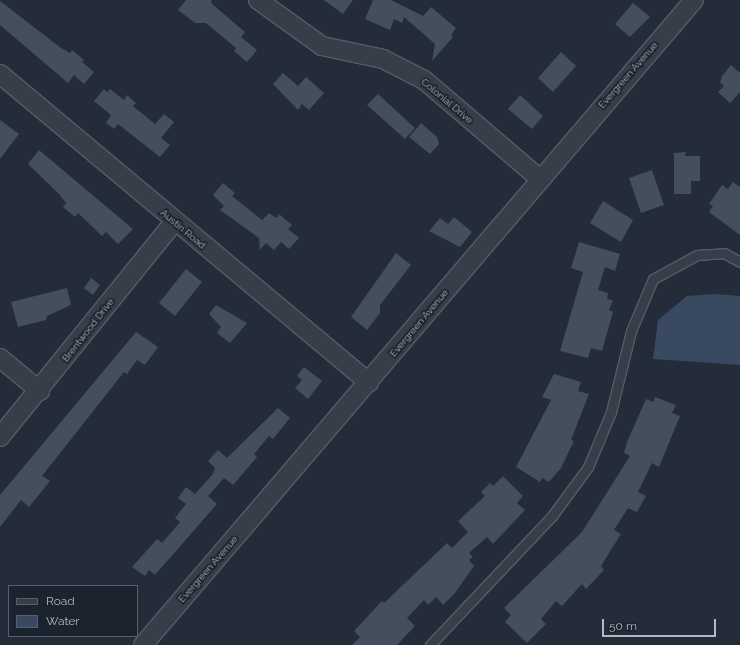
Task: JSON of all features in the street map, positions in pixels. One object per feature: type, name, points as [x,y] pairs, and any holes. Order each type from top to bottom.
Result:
[{"type":"street","name":"Colonial Drive","points":[[258,0],[322,46],[382,59],[424,80],[540,179]]},
{"type":"street","name":"Evergreen Avenue","points":[[143,645],[694,0]]},
{"type":"street","name":"Austin Road","points":[[0,74],[174,222],[369,382]]},
{"type":"street","name":"Brentwood Drive","points":[[0,437],[40,391],[174,222]]},
{"type":"street","points":[[0,358],[40,391]]},
{"type":"lane","points":[[430,645],[552,516],[588,467],[611,412],[631,331],[654,279],[697,254],[724,253],[740,262]]},
{"type":"water","points":[[714,294],[740,296],[740,365],[653,359],[658,320],[687,296]]},
{"type":"building","points":[[186,0],[211,0],[212,4],[245,32],[241,37],[257,50],[247,62],[234,51],[236,48],[206,23],[195,23],[178,10]]},
{"type":"building","points":[[324,0],[353,0],[343,14]]},
{"type":"building","points":[[373,0],[391,0],[423,16],[431,7],[456,28],[451,35],[453,37],[432,61],[435,44],[404,17],[402,23],[394,19],[390,30],[365,19]]},
{"type":"building","points":[[0,1],[61,48],[70,53],[72,50],[84,60],[82,62],[94,72],[84,84],[74,75],[68,83],[0,25]]},
{"type":"building","points":[[633,3],[650,17],[630,37],[615,24]]},
{"type":"building","points":[[561,52],[576,66],[553,92],[538,78]]},
{"type":"building","points":[[731,65],[740,73],[740,92],[730,103],[718,92],[724,86],[720,82],[722,76]]},
{"type":"building","points":[[283,73],[298,86],[306,77],[324,93],[309,110],[302,104],[298,110],[273,84]]},
{"type":"building","points":[[104,89],[107,92],[110,89],[124,100],[127,95],[136,103],[133,106],[155,124],[164,114],[174,122],[161,138],[170,145],[160,157],[118,124],[114,129],[106,123],[111,115],[94,101]]},
{"type":"building","points":[[378,94],[415,128],[405,139],[367,105]]},
{"type":"building","points":[[520,95],[543,116],[532,129],[508,109]]},
{"type":"building","points":[[0,120],[19,134],[0,159]]},
{"type":"building","points":[[421,123],[437,137],[439,144],[430,154],[409,137]]},
{"type":"building","points":[[39,150],[133,229],[118,244],[106,232],[102,236],[78,213],[75,217],[63,207],[66,203],[60,195],[28,164]]},
{"type":"building","points":[[686,152],[685,156],[700,156],[700,181],[691,181],[691,194],[674,194],[674,153]]},
{"type":"building","points":[[652,170],[664,205],[641,213],[629,178]]},
{"type":"building","points":[[733,182],[740,187],[740,235],[709,212],[713,206],[709,204],[722,185],[728,189]]},
{"type":"building","points":[[223,183],[235,193],[232,196],[262,220],[269,213],[276,218],[279,214],[292,225],[288,229],[299,238],[289,249],[281,242],[274,250],[266,243],[260,250],[259,238],[220,210],[224,206],[213,195]]},
{"type":"building","points":[[603,201],[633,220],[621,242],[590,223]]},
{"type":"building","points":[[454,217],[472,232],[460,247],[429,231],[440,218],[448,224]]},
{"type":"building","points":[[579,242],[620,254],[615,271],[605,267],[598,290],[608,293],[607,299],[613,300],[609,310],[613,312],[602,351],[591,348],[588,358],[560,351],[583,272],[571,268]]},
{"type":"building","points":[[396,253],[411,265],[380,305],[380,313],[367,330],[351,317]]},
{"type":"building","points":[[186,269],[202,282],[175,316],[159,303]]},
{"type":"building","points":[[91,278],[100,285],[93,295],[84,288]]},
{"type":"building","points":[[67,288],[71,305],[47,316],[46,320],[18,327],[11,302]]},
{"type":"building","points":[[216,305],[247,323],[230,343],[217,333],[221,327],[209,314]]},
{"type":"building","points":[[136,332],[158,347],[145,365],[137,360],[127,374],[124,372],[42,476],[50,481],[29,507],[21,500],[0,527],[0,495]]},
{"type":"building","points":[[304,367],[322,381],[308,399],[295,388],[302,380],[297,376]]},
{"type":"building","points":[[554,374],[581,382],[578,391],[589,394],[571,440],[574,441],[561,468],[549,482],[542,478],[540,482],[516,467],[551,400],[542,397]]},
{"type":"building","points":[[655,397],[676,405],[672,413],[680,416],[659,467],[652,463],[638,492],[646,496],[637,512],[628,508],[614,530],[621,534],[601,566],[604,570],[586,589],[582,584],[562,606],[556,601],[541,619],[546,624],[527,643],[505,622],[511,615],[504,608],[582,532],[630,456],[624,453],[627,442],[646,399],[653,402]]},
{"type":"building","points":[[278,408],[290,418],[273,439],[269,436],[254,454],[257,457],[233,485],[224,478],[208,496],[217,504],[155,575],[149,570],[145,576],[132,567],[157,539],[162,543],[180,522],[175,518],[186,504],[178,498],[186,487],[195,494],[213,474],[215,468],[208,461],[218,450],[227,458]]},
{"type":"building","points":[[503,476],[523,496],[517,503],[525,510],[493,544],[487,537],[469,553],[473,557],[469,560],[474,566],[455,593],[443,605],[436,597],[428,605],[424,600],[407,618],[415,626],[397,645],[352,645],[360,637],[354,631],[382,601],[384,603],[447,543],[452,548],[468,532],[458,521],[485,496],[481,492],[490,483],[493,486]]}]
